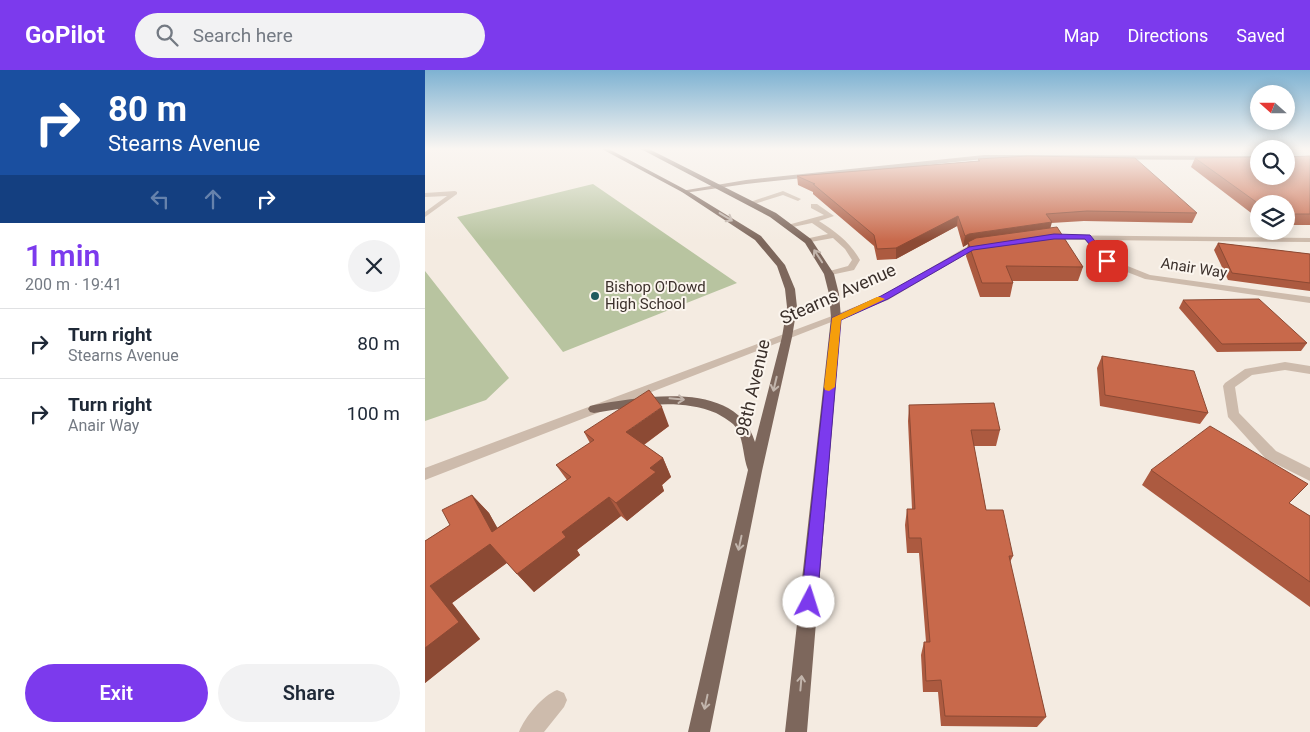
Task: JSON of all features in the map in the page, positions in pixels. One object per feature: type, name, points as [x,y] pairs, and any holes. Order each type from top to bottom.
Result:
[{"type":"main road","name":"98th Avenue","points":[[661,179],[684,191],[758,238],[781,265],[789,289],[792,307],[787,337],[755,470],[699,732]]},
{"type":"main road","points":[[705,179],[773,215],[808,241],[829,274],[834,294],[836,318],[797,732]]},
{"type":"main road","points":[[594,409],[662,398],[692,401],[713,407],[729,414],[743,426],[755,470]]},
{"type":"street","points":[[684,191],[775,179],[783,193],[798,199]]},
{"type":"street","points":[[425,195],[455,193],[425,215]]},
{"type":"street","points":[[751,203],[783,193]]},
{"type":"street","points":[[787,226],[830,216],[813,206]]},
{"type":"street","points":[[813,220],[835,235],[853,254],[856,260],[851,268],[829,274]]},
{"type":"street","points":[[808,241],[835,235]]},
{"type":"street","points":[[1035,239],[1087,237],[1310,240]]},
{"type":"street","name":"Anair Way","points":[[1087,237],[1107,261],[1148,277],[1310,300]]},
{"type":"street","name":"Stearns Avenue","points":[[425,474],[836,318],[885,298],[971,248],[989,245]]},
{"type":"street","points":[[1310,370],[1285,366],[1249,372],[1229,386],[1233,414],[1271,455],[1310,475]]},
{"type":"street","points":[[529,732],[557,700]]},
{"type":"green space","points":[[593,184],[737,283],[563,352],[457,217]]},
{"type":"green space","points":[[425,271],[509,378],[486,400],[425,421]]},
{"type":"building","points":[[804,179],[1159,179],[1197,213],[1087,211],[1046,214],[1052,222],[965,236],[958,216],[896,248],[877,249],[874,235],[813,184],[815,184]]},
{"type":"building","points":[[1224,179],[1250,179],[1250,185],[1295,185],[1295,179],[1310,179],[1310,214],[1295,214],[1295,195],[1250,195],[1250,198]]},
{"type":"building","points":[[1057,227],[1083,267],[1006,266],[1013,283],[982,283],[968,242],[976,238]]},
{"type":"building","points":[[1218,243],[1310,254],[1310,283],[1232,273]]},
{"type":"building","points":[[1259,299],[1307,343],[1222,344],[1183,300]]},
{"type":"building","points":[[1102,356],[1194,371],[1208,413],[1105,395]]},
{"type":"building","points":[[649,390],[662,407],[626,432],[663,458],[650,468],[656,472],[616,503],[609,497],[562,532],[566,537],[517,574],[490,544],[430,586],[459,622],[425,648],[425,541],[450,525],[442,510],[472,495],[492,532],[571,477],[556,465],[594,440],[584,432]]},
{"type":"building","points":[[994,403],[1000,430],[971,430],[986,510],[1003,510],[1013,556],[1009,556],[1046,717],[945,716],[941,680],[926,681],[924,642],[930,642],[921,538],[909,538],[907,509],[915,509],[909,405]]},
{"type":"building","points":[[1210,426],[1308,484],[1289,503],[1310,516],[1310,582],[1151,470]]},
{"type":"slow traffic","points":[[829,387],[836,318],[880,299]]},
{"type":"place","name":"Bishop O'Dowd High School","points":[[595,296]]},
{"type":"route","points":[[809,602],[836,318],[885,298],[971,248],[1054,236],[1087,237],[1107,261]]}]
